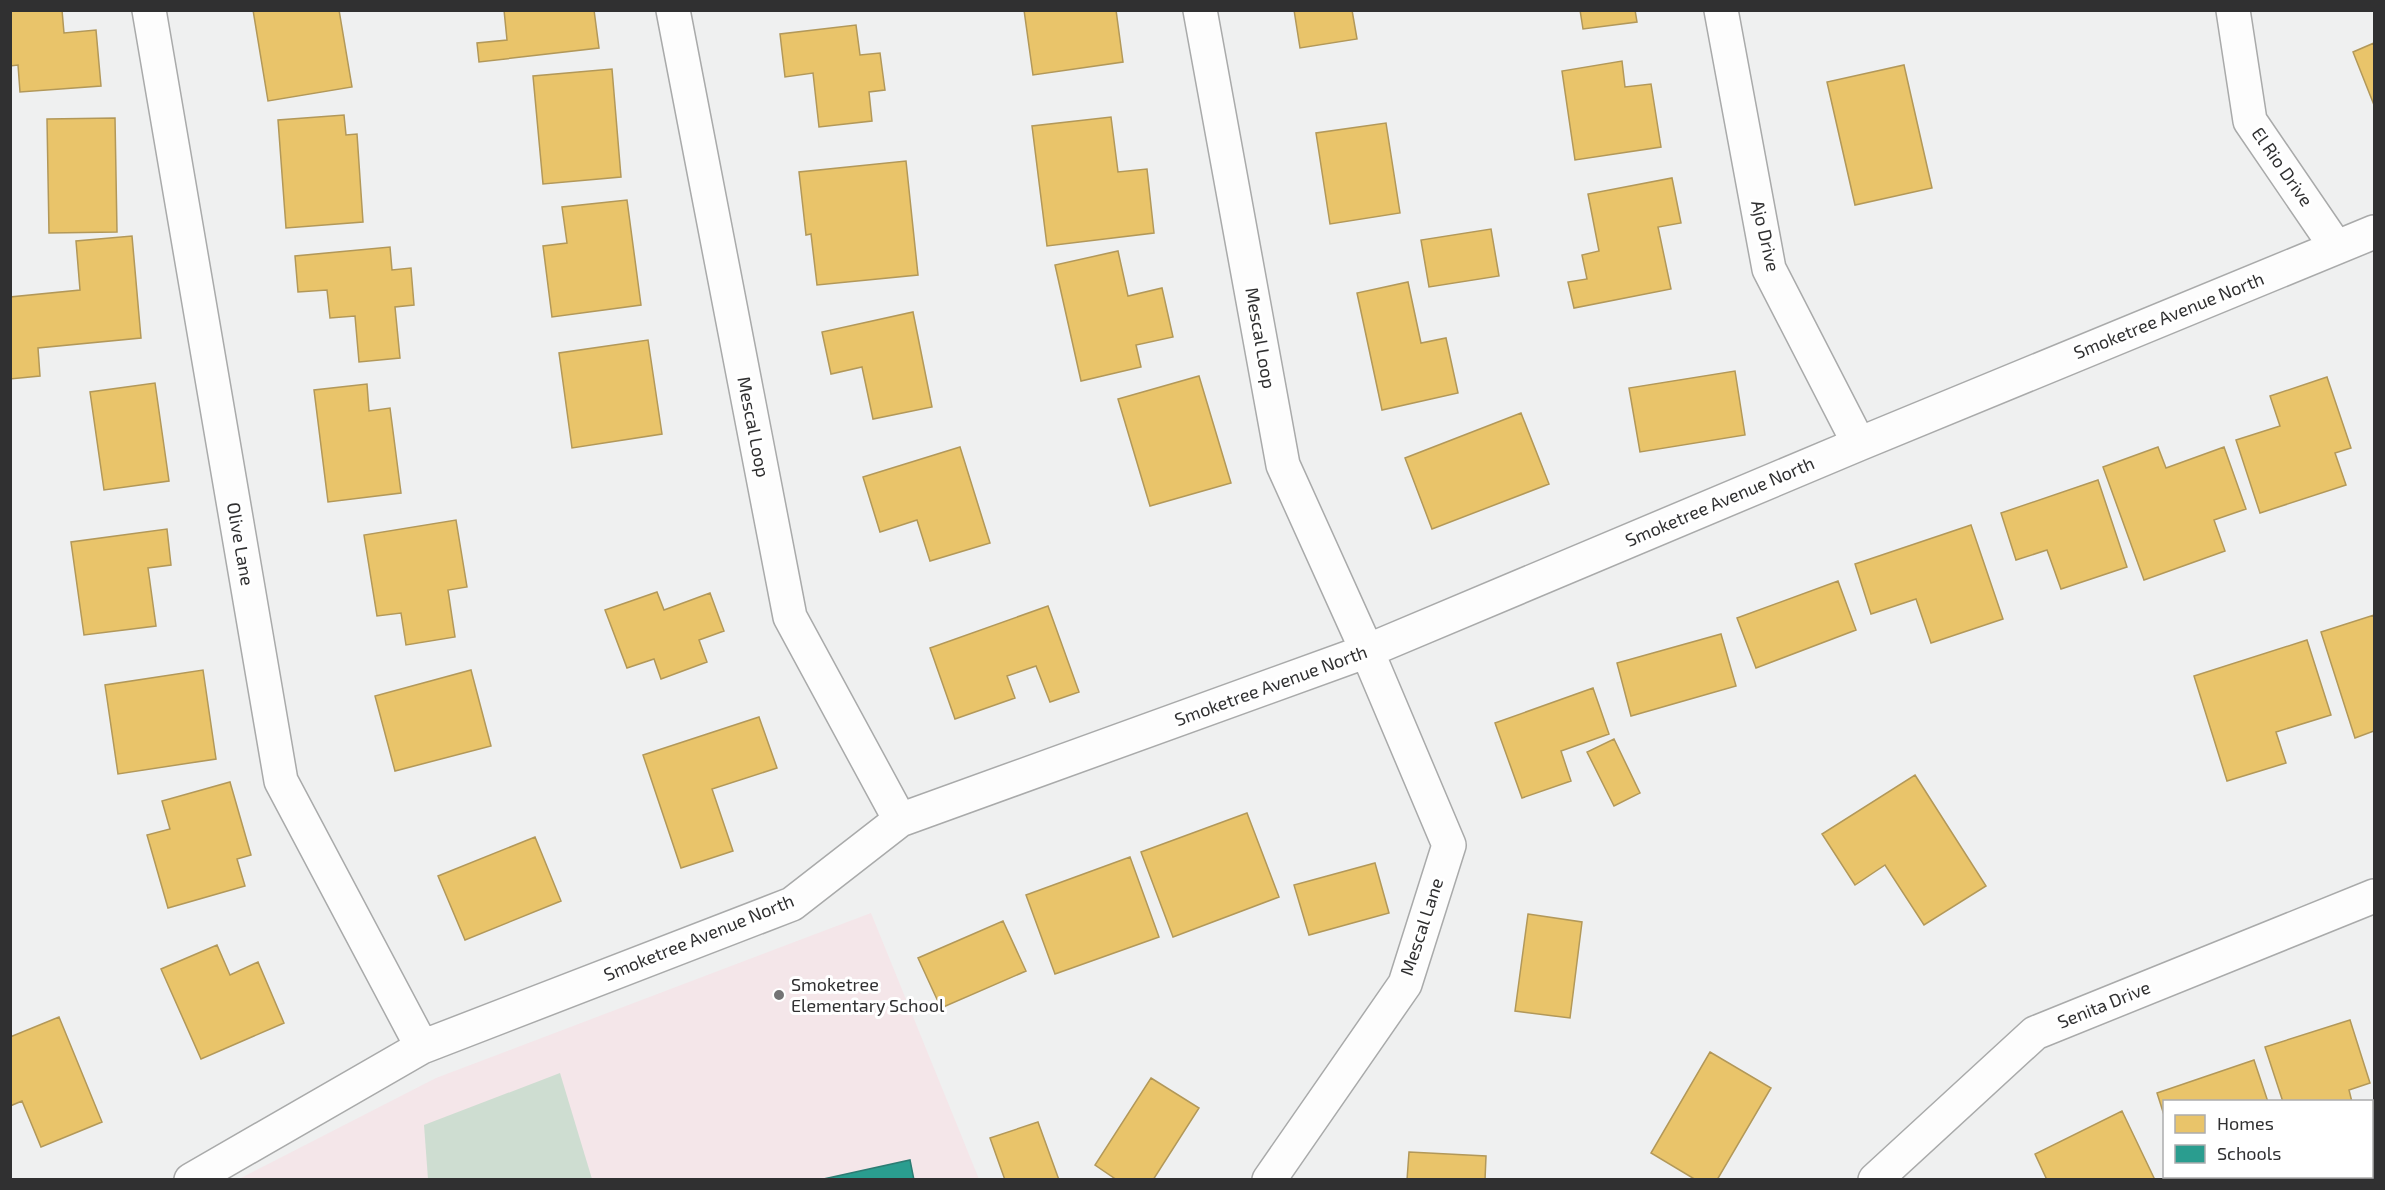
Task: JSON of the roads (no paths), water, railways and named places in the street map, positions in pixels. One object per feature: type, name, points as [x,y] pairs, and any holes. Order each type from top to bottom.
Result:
[{"type":"street","name":"Olive Lane","points":[[149,10],[281,781],[422,1047]]},
{"type":"street","name":"Mescal Loop","points":[[673,10],[790,617],[900,820]]},
{"type":"street","name":"Mescal Loop","points":[[1200,10],[1283,465],[1367,651]]},
{"type":"street","name":"Ajo Drive","points":[[1722,10],[1769,269],[1858,444]]},
{"type":"street","name":"El Rio Drive","points":[[2234,10],[2250,121],[2336,246]]},
{"type":"street","name":"Smoketree Avenue North","points":[[192,1179],[422,1047],[792,904],[900,820],[1367,651],[1858,444],[2374,232]]},
{"type":"street","name":"Mescal Lane","points":[[1269,1179],[1405,984],[1449,845],[1367,651]]},
{"type":"street","name":"Senita Drive","points":[[1875,1179],[2035,1033],[2374,896]]},
{"type":"place","name":"Smoketree Elementary School","points":[[779,995]]}]
